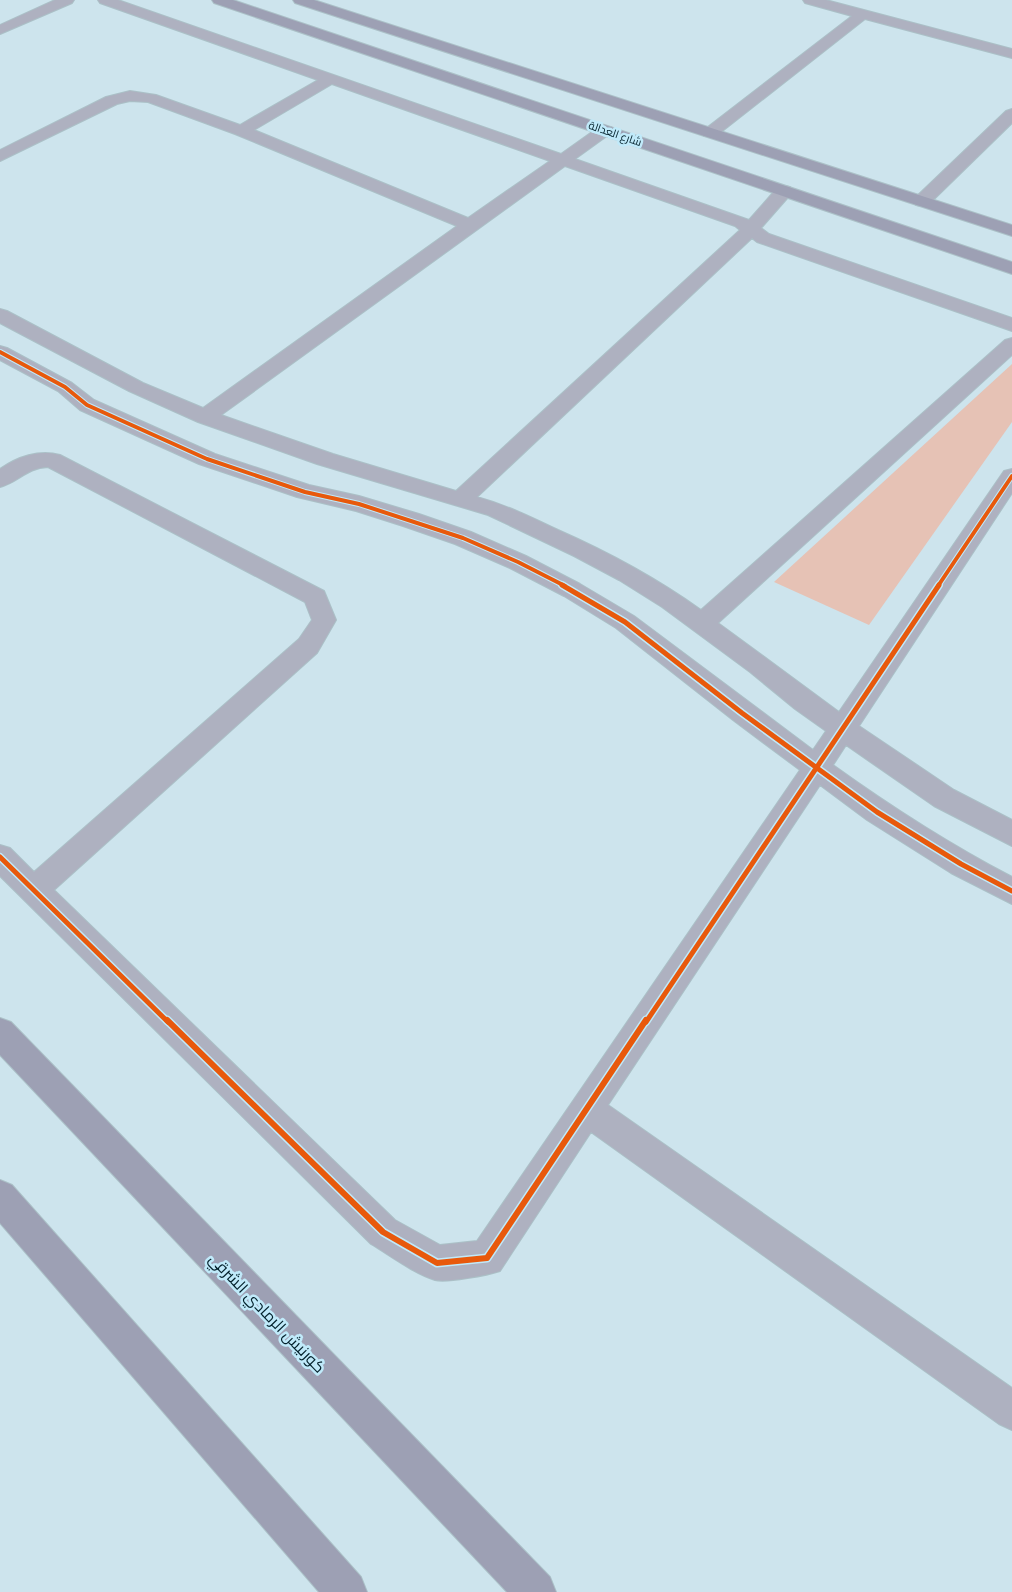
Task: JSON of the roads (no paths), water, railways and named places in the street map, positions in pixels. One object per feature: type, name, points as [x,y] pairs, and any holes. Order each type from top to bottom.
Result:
[{"type":"main road","name":"شارع العدالة","points":[[219,0],[1012,268]]},
{"type":"main road","points":[[300,0],[1012,231]]},
{"type":"main road","name":"كورنيش الرمادي الشرقي","points":[[0,1033],[535,1592]]},
{"type":"main road","points":[[0,1196],[346,1592]]},
{"type":"street","points":[[0,30],[67,0]]},
{"type":"street","points":[[105,0],[741,222],[764,238],[1012,325]]},
{"type":"street","points":[[810,0],[1012,54]]},
{"type":"street","points":[[710,133],[864,14]]},
{"type":"street","points":[[241,131],[330,79]]},
{"type":"street","points":[[0,156],[112,100],[130,96],[150,98],[241,131],[470,225]]},
{"type":"street","points":[[922,202],[1012,114]]},
{"type":"street","points":[[205,417],[470,225],[605,130]]},
{"type":"street","points":[[461,499],[751,229],[784,191]]},
{"type":"street","points":[[0,315],[136,387],[205,417],[325,459],[496,510],[582,550],[627,574],[702,623],[842,729],[944,798],[1012,834]]},
{"type":"street","points":[[702,623],[1012,344]]},
{"type":"street","points":[[0,352],[65,387],[87,405],[207,459],[305,492],[359,504],[463,538],[518,562],[572,590],[625,622],[676,660],[742,714],[877,812],[961,864],[1012,891]]},
{"type":"street","points":[[0,480],[22,464],[32,460],[52,460],[315,597],[324,620],[308,646],[33,891]]},
{"type":"street","points":[[0,857],[383,1232],[437,1263],[487,1258],[1012,476]]},
{"type":"street","points":[[587,1110],[1012,1411]]}]
